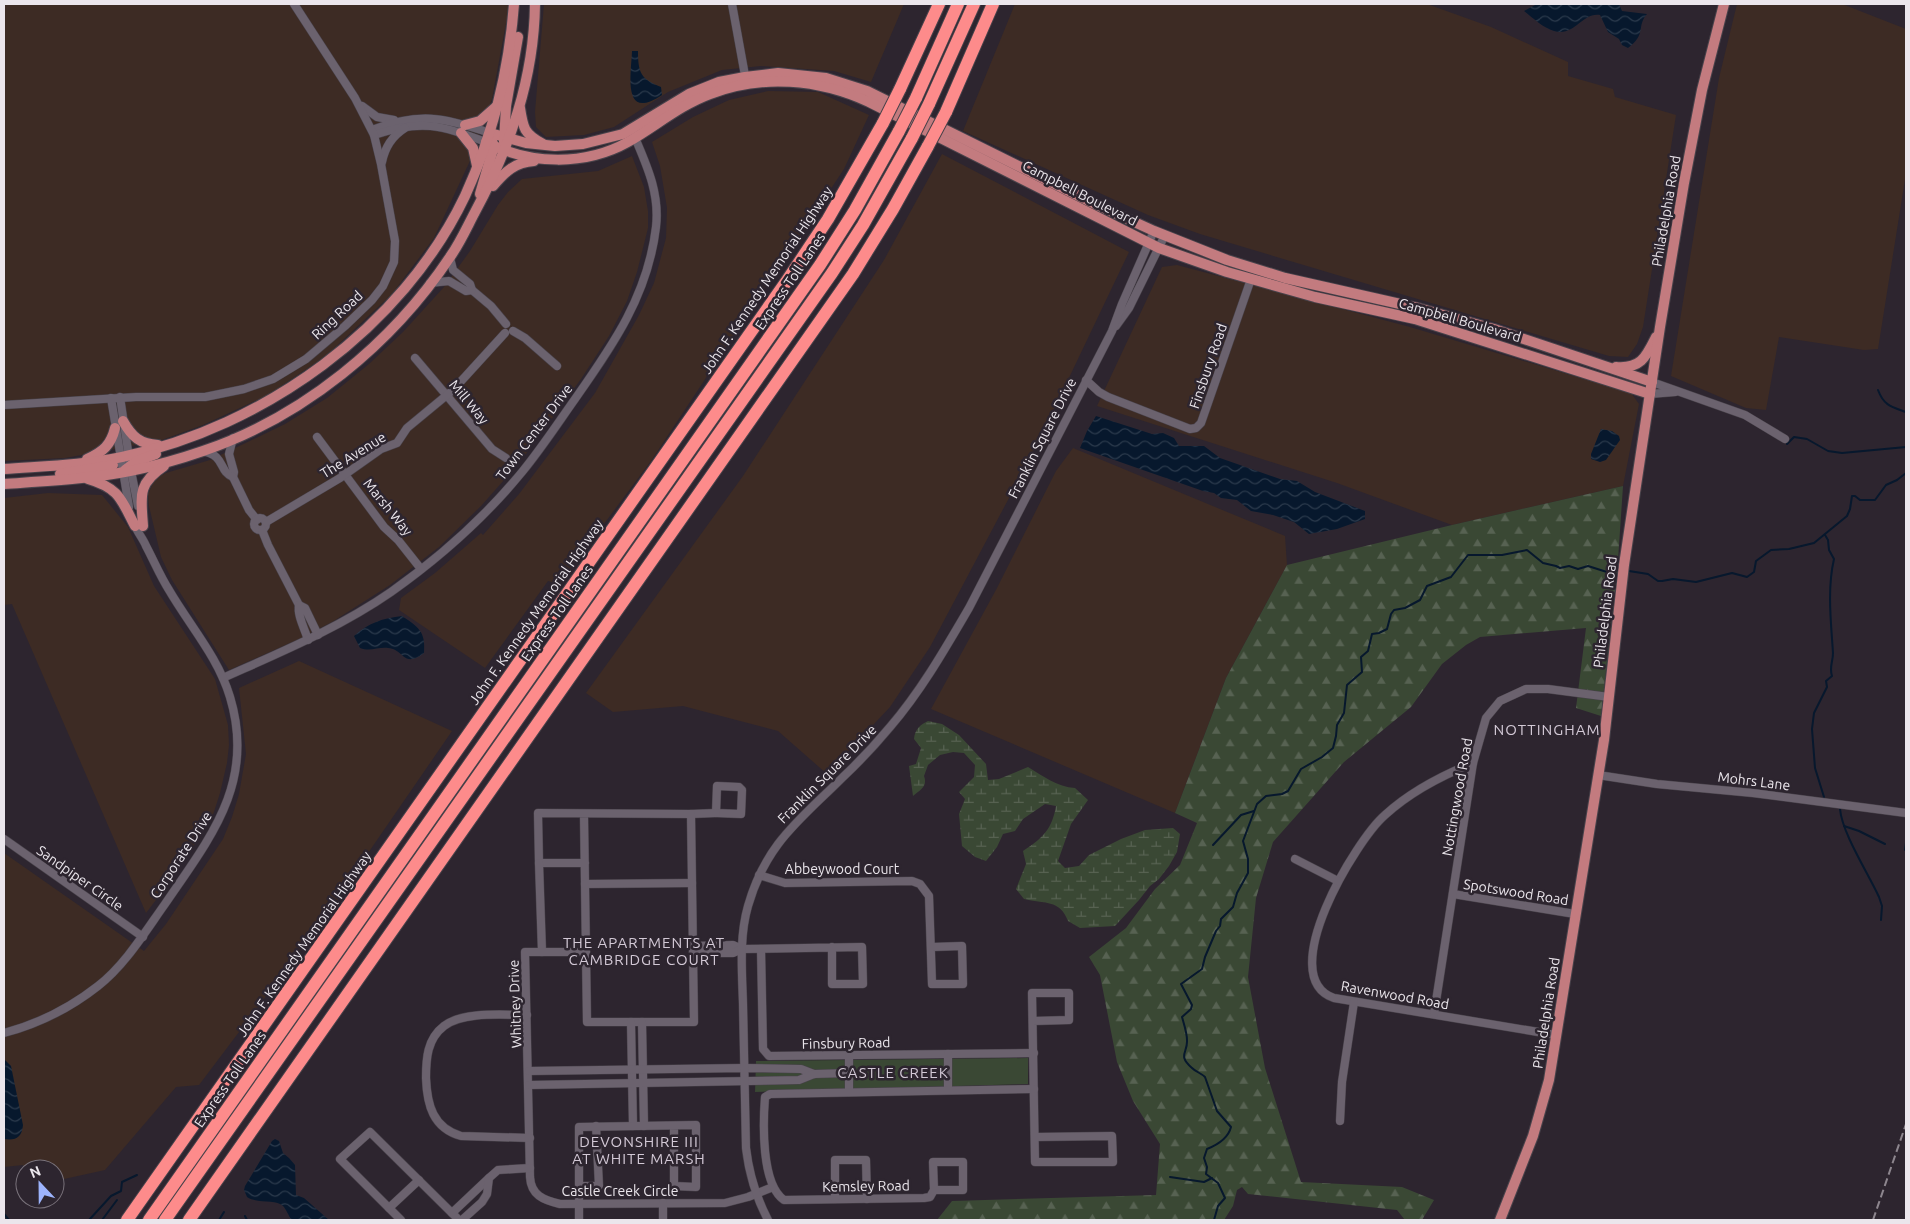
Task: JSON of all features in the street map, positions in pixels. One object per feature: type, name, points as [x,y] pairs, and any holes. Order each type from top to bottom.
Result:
[{"type":"highway","name":"John F. Kennedy Memorial Highway","points":[[128,1220],[786,282],[828,219],[883,123],[939,4]]},
{"type":"highway","name":"Express Toll Lanes","points":[[149,1220],[820,265],[855,210],[899,131],[916,98],[958,4]]},
{"type":"highway","name":"Express Toll Lanes","points":[[165,1220],[832,273],[863,225],[912,138],[974,4]]},
{"type":"highway","points":[[189,1220],[853,274],[893,210],[946,112],[993,4]]},
{"type":"main road","points":[[475,211],[508,58],[515,4]]},
{"type":"main road","points":[[482,201],[505,150],[506,106],[518,33],[520,8],[515,4]]},
{"type":"main road","points":[[506,138],[519,104],[529,64],[534,4]]},
{"type":"main road","name":"Philadelphia Road","points":[[1500,1220],[1543,1105],[1556,1035],[1598,775],[1624,566],[1660,327],[1700,99],[1724,4]]},
{"type":"main road","name":"Campbell Boulevard","points":[[490,140],[505,150],[527,157],[546,160],[574,159],[606,152],[633,134],[676,110],[746,80],[778,73],[826,78],[860,88],[1154,231],[1228,260],[1285,278],[1418,308],[1494,329],[1652,382]]},
{"type":"main road","name":"Campbell Boulevard","points":[[746,80],[803,82],[830,87],[848,93],[1154,246],[1227,272],[1315,297],[1415,319],[1650,394]]},
{"type":"main road","points":[[519,104],[527,134],[546,145]]},
{"type":"main road","points":[[478,166],[473,148],[463,129],[485,118],[498,106]]},
{"type":"main road","name":"Campbell Boulevard","points":[[490,140],[506,138],[526,143],[556,146],[582,144],[633,134]]},
{"type":"main road","points":[[4,470],[80,463],[125,464],[164,445],[228,422],[266,402],[324,364],[371,324],[422,265],[451,222],[490,140]]},
{"type":"main road","points":[[36,482],[50,475],[125,464],[173,460],[203,451],[233,438],[291,408],[326,385],[368,351],[407,312],[450,258],[482,201],[511,167],[523,162],[546,160]]},
{"type":"main road","points":[[1602,365],[1626,367],[1641,362],[1650,349],[1660,327]]},
{"type":"main road","points":[[324,364],[323,375],[326,385]]},
{"type":"main road","points":[[123,421],[137,440],[149,444],[164,445]]},
{"type":"main road","points":[[80,463],[102,451],[110,443],[115,428]]},
{"type":"main road","points":[[4,484],[82,478],[174,447],[207,430]]},
{"type":"main road","points":[[139,526],[141,496],[148,479],[173,460]]},
{"type":"main road","points":[[82,478],[99,482],[114,490],[139,526]]},
{"type":"street","name":"Ring Road","points":[[4,405],[120,397],[205,397],[244,389],[273,379],[306,359],[345,326],[378,293],[388,278],[394,262],[395,235],[373,132],[359,105],[294,4]]},
{"type":"street","points":[[732,4],[746,80]]},
{"type":"street","points":[[359,105],[378,117],[398,121],[426,118],[463,129],[490,140]]},
{"type":"street","points":[[373,132],[398,121]]},
{"type":"street","points":[[373,132],[409,125],[463,129]]},
{"type":"street","points":[[381,164],[384,152],[392,138],[409,125]]},
{"type":"street","name":"Town Center Drive","points":[[223,678],[308,640],[357,614],[390,593],[421,569],[485,513],[523,471],[599,365],[629,316],[648,263],[656,226],[657,210],[653,181],[648,165],[633,134]]},
{"type":"street","name":"Franklin Square Drive","points":[[768,1220],[756,1195],[749,1169],[746,1148],[744,1082],[742,949],[747,907],[759,875],[782,837],[843,778],[890,727],[928,675],[970,608],[1086,380],[1112,331],[1129,308],[1154,246],[1154,231]]},
{"type":"street","name":"Franklin Square Drive","points":[[1154,246],[1165,235]]},
{"type":"street","points":[[450,258],[453,270],[458,276],[470,284],[472,290],[491,306],[506,324],[512,325],[513,331]]},
{"type":"street","name":"Finsbury Road","points":[[1086,380],[1099,392],[1108,397],[1190,429],[1196,428],[1201,423],[1251,279]]},
{"type":"street","points":[[430,284],[448,281],[466,291],[472,290]]},
{"type":"street","points":[[506,324],[503,328],[505,333],[510,334],[513,331]]},
{"type":"street","points":[[513,331],[525,338],[557,366]]},
{"type":"street","name":"The Avenue","points":[[266,522],[346,475],[381,449],[397,443],[407,428],[448,396],[505,333]]},
{"type":"street","name":"Mill Way","points":[[416,358],[492,449],[506,458]]},
{"type":"street","name":"Campbell Boulevard","points":[[1652,382],[1745,415],[1786,439]]},
{"type":"street","name":"Campbell Boulevard","points":[[1650,394],[1677,391]]},
{"type":"street","points":[[120,397],[125,464]]},
{"type":"street","points":[[111,398],[115,428],[125,464]]},
{"type":"street","name":"Marsh Way","points":[[318,437],[384,527],[398,540],[421,569]]},
{"type":"street","points":[[233,438],[229,454],[234,472],[233,477],[249,510],[257,520]]},
{"type":"street","points":[[203,451],[214,453],[220,460],[227,475],[233,477]]},
{"type":"street","name":"Corporate Drive","points":[[4,1033],[33,1024],[82,998],[106,979],[142,937],[212,835],[227,804],[234,779],[237,744],[232,705],[223,678],[211,654],[169,590],[146,544],[127,501],[125,464]]},
{"type":"street","points":[[262,530],[266,522],[262,518],[254,523],[256,528],[262,530],[299,606],[298,612],[308,640]]},
{"type":"street","points":[[299,606],[305,608],[318,634]]},
{"type":"street","name":"Nottingwood Road","points":[[1434,1014],[1474,762],[1486,718],[1494,706],[1506,697],[1526,689],[1561,690],[1609,697]]},
{"type":"street","name":"Ravenwood Road","points":[[1474,762],[1429,785],[1384,816],[1361,843],[1338,881],[1318,932],[1313,961],[1313,976],[1319,989],[1328,996],[1354,1002],[1556,1035]]},
{"type":"street","name":"Mohrs Lane","points":[[1598,775],[1657,784],[1735,791],[1906,813]]},
{"type":"street","points":[[542,952],[538,813],[584,815],[741,814],[742,790],[739,787],[717,786],[716,814]]},
{"type":"street","points":[[584,815],[587,1022],[694,1022],[691,814]]},
{"type":"street","name":"Sandpiper Circle","points":[[4,839],[142,937]]},
{"type":"street","points":[[1295,859],[1338,881]]},
{"type":"street","points":[[539,863],[585,863]]},
{"type":"street","name":"Abbeywood Court","points":[[759,875],[785,883],[912,881],[920,884],[929,896],[932,984],[963,984],[962,946],[932,947]]},
{"type":"street","points":[[585,884],[692,882]]},
{"type":"street","name":"Spotswood Road","points":[[1454,894],[1575,914]]},
{"type":"street","points":[[693,950],[733,953],[742,949],[832,947],[862,947],[863,984],[832,984],[832,947]]},
{"type":"street","name":"Finsbury Road","points":[[761,949],[763,1049],[769,1056],[1034,1053]]},
{"type":"street","name":"Whitney Drive","points":[[529,1072],[526,952],[586,952]]},
{"type":"street","points":[[1033,1021],[1069,1020],[1069,993],[1032,993],[1035,1162],[1113,1162],[1112,1136],[1035,1137]]},
{"type":"street","points":[[1340,1121],[1342,1082],[1354,1002]]},
{"type":"street","points":[[527,1014],[472,1016],[445,1025],[435,1034],[430,1044],[426,1063],[427,1100],[433,1114],[441,1125],[451,1133],[461,1136],[530,1138]]},
{"type":"street","points":[[631,1022],[633,1126]]},
{"type":"street","points":[[642,1022],[644,1126]]},
{"type":"street","points":[[948,1054],[948,1090]]},
{"type":"street","points":[[849,1055],[849,1092]]},
{"type":"street","points":[[529,1072],[744,1068],[800,1069],[814,1074]]},
{"type":"street","name":"Castle Creek Circle","points":[[529,1072],[531,1185],[540,1197],[547,1201],[560,1204],[725,1202],[756,1195],[774,1186]]},
{"type":"street","points":[[529,1085],[799,1080],[814,1074],[849,1073]]},
{"type":"street","points":[[774,1186],[766,1160],[765,1097],[770,1094],[1034,1089]]},
{"type":"street","points":[[579,1220],[578,1127],[696,1125],[696,1187],[674,1186],[674,1126]]},
{"type":"street","points":[[580,1186],[599,1186],[596,1126]]},
{"type":"street","points":[[401,1220],[340,1159],[370,1132],[461,1220],[482,1202],[487,1194],[489,1178]]},
{"type":"street","points":[[834,1199],[835,1160],[866,1160],[867,1199]]},
{"type":"street","name":"Kemsley Road","points":[[774,1186],[778,1196],[784,1200],[924,1198],[930,1197],[934,1190],[934,1162],[963,1162],[964,1190],[934,1190]]},
{"type":"street","points":[[452,1213],[498,1170],[530,1168]]},
{"type":"street","points":[[389,1208],[419,1180]]},
{"type":"street","points":[[663,1203],[663,1220]]},
{"type":"shaded area","points":[[4,4],[508,4],[492,99],[469,163],[434,238],[392,294],[326,356],[268,395],[203,425],[159,441],[65,458],[4,461]]},
{"type":"shaded area","points":[[544,4],[904,4],[871,82],[834,71],[761,66],[722,70],[668,92],[614,127],[584,135],[546,137],[536,127],[535,112]]},
{"type":"shaded area","points":[[1015,4],[1427,4],[1491,27],[1568,62],[1568,76],[1613,89],[1615,97],[1676,115],[1643,327],[1637,344],[1628,357],[1609,356],[1200,234],[1148,215],[963,131]]},
{"type":"shaded area","points":[[1737,4],[1842,4],[1906,29],[1906,173],[1878,349],[1864,350],[1779,337],[1766,410],[1746,408],[1671,376],[1719,78]]},
{"type":"shaded area","points":[[768,91],[818,92],[869,115],[844,169],[651,461],[559,584],[548,581],[485,668],[399,610],[401,598],[435,573],[481,533],[483,535],[519,494],[595,393],[639,315],[654,283],[666,238],[667,208],[660,166],[652,142],[693,117],[729,100]]},
{"type":"shaded area","points":[[942,154],[1129,252],[1036,447],[930,647],[890,707],[827,774],[778,731],[683,706],[613,712],[586,693],[743,476],[884,260]]},
{"type":"shaded area","points":[[632,156],[644,187],[648,211],[648,228],[637,272],[627,301],[609,336],[581,379],[520,462],[481,506],[439,547],[390,585],[332,622],[229,670],[172,580],[161,557],[148,494],[157,477],[210,460],[285,424],[327,398],[369,364],[403,332],[444,287],[470,251],[498,205],[522,179],[598,171]]},
{"type":"shaded area","points":[[1177,265],[1410,327],[1631,393],[1639,404],[1623,486],[1452,525],[1337,483],[1097,406],[1162,267]]},
{"type":"shaded area","points":[[1073,448],[1285,536],[1287,565],[1226,678],[1175,813],[931,709],[997,588],[1056,471]]},
{"type":"shaded area","points":[[48,493],[102,495],[128,527],[154,586],[215,679],[228,725],[229,745],[227,763],[212,818],[172,879],[146,913],[12,604],[4,605],[4,498]]},
{"type":"shaded area","points":[[299,661],[452,731],[355,872],[332,909],[199,1085],[176,1087],[105,1170],[65,1179],[65,1159],[15,1159],[15,1166],[4,1167],[4,853],[144,951],[166,924],[223,839],[232,817],[239,794],[246,754],[239,688]]},
{"type":"green space","points":[[1623,486],[1618,560],[1601,716],[1576,708],[1586,628],[1480,637],[1466,645],[1442,664],[1411,707],[1344,762],[1273,842],[1256,898],[1248,977],[1265,1068],[1301,1182],[1402,1187],[1434,1200],[1422,1220],[1405,1220],[1397,1210],[1248,1194],[1242,1187],[1237,1190],[1233,1206],[1224,1220],[937,1220],[952,1201],[1156,1195],[1160,1144],[1133,1101],[1117,1062],[1100,975],[1089,957],[1126,928],[1155,889],[1180,865],[1197,823],[1175,813],[1226,678],[1287,565]]},
{"type":"green space","points":[[928,721],[942,724],[959,735],[986,764],[988,780],[999,779],[1028,767],[1056,783],[1075,788],[1088,800],[1071,824],[1058,861],[1065,868],[1079,866],[1089,855],[1121,839],[1145,830],[1173,828],[1180,834],[1177,852],[1159,879],[1150,886],[1115,926],[1080,928],[1068,921],[1061,909],[1056,906],[1045,902],[1024,899],[1016,889],[1026,864],[1023,851],[1046,832],[1052,821],[1056,806],[1045,804],[1023,819],[1015,831],[1003,834],[997,847],[986,861],[975,857],[962,846],[959,814],[965,799],[959,792],[974,777],[975,765],[964,753],[953,752],[940,755],[928,765],[924,776],[924,786],[913,796],[909,766],[916,764],[921,748],[914,739],[915,733],[918,728]]},
{"type":"green space","points":[[1028,1058],[1028,1084],[755,1092],[756,1061]]},
{"type":"water","points":[[1537,4],[1619,4],[1622,11],[1647,14],[1637,39],[1628,48],[1608,32],[1600,15],[1588,17],[1568,31],[1550,30],[1524,11]]},
{"type":"water","points":[[632,51],[638,51],[640,70],[645,78],[661,87],[662,95],[649,102],[640,103],[635,99],[632,92]]},
{"type":"water","points":[[1096,416],[1152,434],[1163,433],[1174,438],[1179,446],[1204,446],[1220,458],[1280,479],[1297,481],[1315,492],[1365,511],[1365,519],[1337,529],[1309,534],[1294,522],[1273,515],[1251,511],[1237,500],[1221,498],[1214,493],[1203,491],[1080,448]]},
{"type":"water","points":[[1601,429],[1612,431],[1619,436],[1620,440],[1606,460],[1600,462],[1591,459],[1591,454]]},
{"type":"water","points":[[402,616],[420,630],[424,639],[424,653],[408,659],[393,649],[367,650],[360,648],[354,636],[359,631],[376,622]]},
{"type":"water","points":[[4,1059],[11,1066],[23,1125],[20,1135],[15,1139],[4,1139]]},
{"type":"water","points":[[275,1139],[279,1141],[283,1153],[295,1165],[296,1195],[304,1198],[329,1220],[291,1220],[280,1204],[247,1197],[244,1190],[245,1186]]},
{"type":"waterway","points":[[1878,390],[1886,403],[1906,412]]},
{"type":"waterway","points":[[1787,444],[1794,437],[1807,439],[1828,451],[1842,453],[1906,447]]},
{"type":"waterway","points":[[1629,571],[1648,574],[1658,581],[1673,579],[1696,582],[1732,573],[1747,577],[1754,572],[1756,561],[1771,550],[1789,549],[1814,543],[1847,516],[1852,496],[1860,500],[1875,500],[1886,485],[1906,473]]},
{"type":"waterway","points":[[1824,797],[1815,768],[1812,729],[1814,713],[1827,687],[1826,681],[1832,676],[1833,653],[1830,594],[1834,559],[1829,550],[1828,540],[1825,535]]},
{"type":"waterway","points":[[1214,1220],[1218,1206],[1225,1198],[1218,1183],[1206,1174],[1207,1167],[1204,1158],[1207,1149],[1225,1138],[1231,1127],[1217,1111],[1205,1077],[1185,1060],[1184,1054],[1187,1037],[1182,1017],[1191,1009],[1192,1005],[1181,984],[1202,969],[1205,957],[1220,926],[1221,919],[1233,907],[1237,893],[1248,873],[1248,859],[1243,841],[1257,804],[1266,796],[1282,794],[1288,791],[1301,769],[1333,748],[1337,725],[1344,713],[1347,685],[1362,672],[1361,657],[1368,651],[1372,634],[1387,629],[1394,610],[1405,608],[1420,600],[1427,586],[1451,577],[1468,555],[1502,555],[1527,550],[1543,563],[1560,568],[1569,566],[1578,569],[1588,566],[1610,573],[1618,569]]},
{"type":"waterway","points":[[1840,809],[1850,841],[1879,897],[1882,906],[1881,920]]},
{"type":"waterway","points":[[1213,845],[1241,815],[1254,811]]},
{"type":"waterway","points":[[1844,826],[1885,844]]},
{"type":"waterway","points":[[1905,850],[1906,843]]},
{"type":"waterway","points":[[89,1220],[111,1196],[121,1191],[122,1182],[137,1175]]},
{"type":"waterway","points":[[1170,1177],[1204,1182],[1212,1178]]},
{"type":"waterway","points":[[102,1220],[117,1200]]},
{"type":"waterway","points":[[219,1220],[224,1212]]},
{"type":"waterway","points":[[4,1214],[9,1220]]},
{"type":"waterway","points":[[245,1216],[247,1220]]},
{"type":"railway","points":[[1873,1220],[1906,1124]]},
{"type":"district","name":"NOTTINGHAM","points":[[1547,729]]},
{"type":"district","name":"THE APARTMENTS AT CAMBRIDGE COURT","points":[[644,950]]},
{"type":"district","name":"CASTLE CREEK","points":[[893,1072]]},
{"type":"district","name":"DEVONSHIRE III AT WHITE MARSH","points":[[639,1150]]}]
